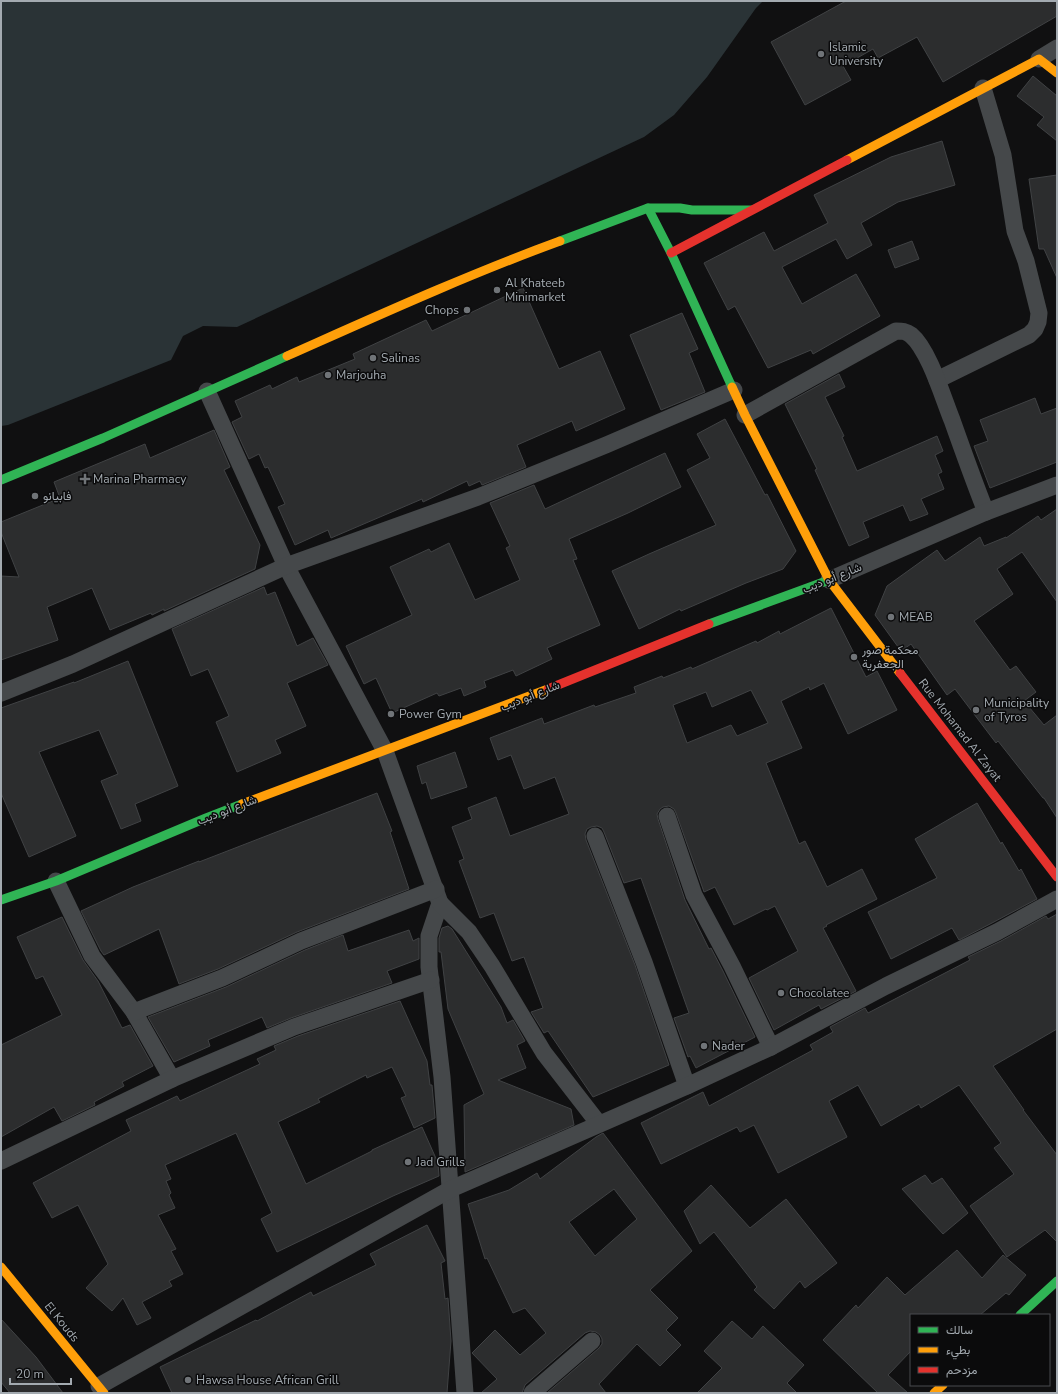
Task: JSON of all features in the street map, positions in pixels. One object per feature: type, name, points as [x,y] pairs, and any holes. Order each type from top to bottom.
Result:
[{"type":"main road","points":[[671,253],[1038,59],[1057,72]]},
{"type":"main road","points":[[1,480],[103,438],[378,315],[518,256],[648,208],[751,210]]},
{"type":"main road","name":"Rue Mohamad Al Zayat","points":[[648,208],[671,253],[745,414],[829,580],[1057,877]]},
{"type":"main road","name":"شارع أبو ديب","points":[[1,900],[56,881],[206,818],[514,703],[713,623],[829,580]]},
{"type":"main road","name":"El Kouds","points":[[1,1267],[98,1391]]},
{"type":"main road","points":[[1021,1314],[1057,1281]]},
{"type":"main road","points":[[934,1393],[942,1386]]},
{"type":"street","points":[[1038,59],[1057,48]]},
{"type":"street","points":[[937,380],[1029,334],[1035,329],[1038,322],[1039,313],[1026,261],[1015,231],[1003,155],[983,88]]},
{"type":"street","points":[[745,414],[896,331],[905,332],[916,341],[927,358],[937,380],[986,512]]},
{"type":"street","points":[[1,693],[73,664],[286,566],[478,498],[734,390]]},
{"type":"street","points":[[207,391],[286,566],[385,751],[438,896],[469,932],[492,966],[544,1053],[599,1124]]},
{"type":"street","name":"شارع أبو ديب","points":[[829,580],[986,512],[1057,485]]},
{"type":"street","points":[[667,816],[694,895],[732,966],[771,1047]]},
{"type":"street","points":[[595,836],[644,962],[687,1086]]},
{"type":"street","points":[[56,881],[92,956],[134,1012],[172,1079]]},
{"type":"street","points":[[438,896],[429,936],[429,967],[442,1077],[451,1189],[462,1392]]},
{"type":"street","points":[[134,1012],[222,978],[301,941],[438,896]]},
{"type":"street","points":[[98,1391],[451,1189],[687,1086],[771,1047],[886,986],[997,932],[1057,899]]},
{"type":"street","points":[[1,1161],[172,1079],[294,1027],[431,980]]},
{"type":"street","points":[[532,1393],[592,1341]]},
{"type":"shaded area","points":[[1,1],[763,1],[756,8],[707,77],[674,115],[644,137],[237,327],[203,326],[183,336],[171,360],[8,425],[1,426]]},
{"type":"building","name":"Islamic University","points":[[846,1],[1057,1],[1057,16],[943,82],[917,37],[878,58],[873,49],[843,66],[851,80],[805,105],[771,42]]},
{"type":"building","points":[[1033,76],[1057,96],[1057,141],[1037,125],[1044,117],[1017,96]]},
{"type":"building","points":[[942,141],[955,185],[898,202],[861,223],[872,245],[847,259],[836,239],[782,267],[802,304],[856,274],[880,316],[813,354],[811,350],[768,368],[735,306],[728,310],[704,263],[764,232],[774,251],[828,223],[814,195],[891,157]]},
{"type":"building","points":[[1057,175],[1057,278],[1044,249],[1039,249],[1029,179]]},
{"type":"building","points":[[912,241],[919,259],[895,268],[888,250]]},
{"type":"building","points":[[523,288],[559,369],[600,351],[625,409],[576,431],[572,421],[517,445],[526,467],[482,485],[480,481],[469,486],[467,481],[423,502],[422,499],[331,538],[328,530],[295,545],[278,507],[285,504],[268,467],[265,468],[259,454],[249,459],[232,422],[242,417],[235,401],[270,385],[272,389],[297,377],[299,382],[355,359],[353,354],[426,320],[432,331]]},
{"type":"building","points":[[682,313],[698,349],[689,353],[705,392],[661,410],[630,335]]},
{"type":"building","points":[[839,374],[845,387],[825,397],[844,436],[842,437],[857,471],[937,436],[943,451],[935,455],[942,472],[938,474],[944,489],[921,499],[928,514],[910,521],[903,505],[863,522],[869,537],[849,546],[815,470],[817,469],[785,404]]},
{"type":"building","points":[[1035,398],[1041,414],[1057,408],[1057,462],[990,488],[974,446],[988,441],[980,420]]},
{"type":"building","points":[[725,419],[765,495],[767,494],[796,551],[783,569],[681,611],[680,609],[639,629],[612,571],[716,525],[687,470],[710,458],[697,434]]},
{"type":"building","points":[[214,430],[230,467],[224,470],[260,545],[255,569],[164,611],[164,609],[152,615],[151,613],[110,630],[92,588],[47,607],[58,640],[1,660],[1,576],[19,577],[1,532],[1,522],[60,498],[54,482],[145,444],[150,458]]},
{"type":"building","points":[[665,453],[681,487],[628,513],[569,539],[577,559],[573,560],[600,625],[547,648],[552,659],[516,676],[513,670],[484,681],[486,687],[464,696],[461,688],[439,696],[437,693],[392,713],[376,678],[364,684],[346,646],[412,615],[390,567],[429,549],[431,552],[449,543],[475,600],[520,580],[506,548],[510,546],[490,503],[534,485],[545,509]]},
{"type":"building","points":[[1057,509],[1057,602],[1022,552],[997,569],[1013,594],[974,621],[1010,670],[1016,666],[1036,692],[1024,701],[1044,725],[1057,715],[1057,818],[1044,798],[998,741],[996,743],[955,689],[947,695],[911,644],[901,651],[875,615],[887,586],[937,550],[945,561],[980,537],[984,546],[1006,538],[1038,516],[1041,520]]},
{"type":"building","points":[[264,587],[267,595],[275,592],[297,646],[313,638],[328,665],[287,683],[306,726],[275,740],[281,753],[237,772],[216,722],[229,716],[208,669],[191,676],[172,629]]},
{"type":"building","points":[[831,608],[866,677],[877,671],[897,710],[848,734],[824,683],[810,690],[809,687],[781,701],[802,748],[766,763],[799,844],[805,841],[827,887],[862,869],[877,899],[826,925],[827,926],[823,928],[856,991],[821,1009],[819,1005],[774,1030],[749,978],[798,951],[775,906],[734,925],[715,887],[704,892],[676,813],[674,809],[669,806],[663,807],[657,814],[658,819],[685,900],[709,949],[711,948],[723,971],[755,1037],[696,1068],[690,1056],[688,1057],[674,1018],[689,1013],[641,878],[624,883],[602,828],[597,826],[591,827],[587,829],[585,834],[586,840],[635,965],[669,1065],[593,1097],[548,1031],[544,1033],[531,1012],[543,1008],[524,957],[512,961],[494,913],[480,918],[459,861],[464,859],[452,827],[472,819],[468,808],[496,797],[510,836],[569,814],[555,777],[524,789],[511,755],[498,760],[490,738],[542,718],[544,724],[594,705],[595,707],[636,693],[634,687],[691,667],[692,669],[756,641],[757,643],[779,631],[780,634]],"holes":[[[751,690],[768,723],[737,736],[731,725],[687,743],[673,705],[706,692],[712,707]]]},
{"type":"building","points":[[128,661],[178,786],[135,804],[141,821],[121,829],[101,781],[118,774],[99,730],[39,752],[76,836],[29,857],[1,793],[1,708],[74,683]]},
{"type":"building","points":[[455,752],[467,787],[431,799],[426,782],[422,784],[417,766]]},
{"type":"building","points":[[377,793],[392,831],[390,832],[409,889],[297,932],[218,969],[179,984],[159,929],[104,955],[81,911],[133,887]]},
{"type":"building","points":[[977,803],[1019,871],[1021,869],[1037,899],[959,940],[952,928],[891,959],[868,912],[937,878],[915,839]]},
{"type":"building","points":[[1057,914],[1057,1029],[993,1066],[1023,1110],[1057,1155],[1057,1242],[1045,1230],[1007,1257],[970,1206],[1014,1174],[994,1148],[1001,1143],[959,1085],[921,1108],[919,1104],[881,1126],[858,1085],[829,1101],[847,1137],[778,1173],[754,1125],[740,1132],[737,1127],[661,1164],[641,1123],[703,1092],[709,1106],[813,1050],[810,1045],[833,1032],[830,1027],[865,1008],[868,1013],[970,960],[968,957],[1046,916],[1048,919]]},
{"type":"building","points":[[62,917],[83,960],[98,981],[122,1028],[130,1025],[153,1066],[122,1082],[124,1086],[94,1102],[95,1105],[62,1121],[54,1107],[1,1137],[1,1045],[62,1015],[43,976],[36,979],[17,937]]},
{"type":"building","points":[[448,926],[452,929],[501,1007],[507,1023],[513,1020],[525,1041],[517,1045],[526,1068],[498,1080],[571,1109],[574,1125],[465,1172],[464,1105],[484,1094],[448,1009],[441,952],[439,952],[439,938],[442,928]]},
{"type":"building","points":[[409,930],[413,941],[419,938],[419,959],[387,971],[392,983],[291,1018],[267,1028],[262,1017],[208,1040],[210,1046],[174,1062],[148,1017],[226,987],[305,950],[343,935],[348,951]]},
{"type":"building","points":[[400,1001],[427,1061],[430,1085],[432,1085],[435,1118],[414,1128],[401,1098],[406,1096],[392,1067],[367,1078],[366,1075],[318,1099],[320,1102],[278,1122],[306,1184],[372,1150],[422,1127],[438,1163],[439,1176],[393,1196],[277,1252],[261,1219],[272,1213],[236,1133],[165,1165],[171,1179],[166,1181],[171,1193],[169,1195],[175,1208],[158,1215],[176,1249],[171,1251],[183,1274],[169,1281],[172,1286],[142,1302],[151,1318],[137,1325],[123,1298],[112,1311],[86,1288],[108,1264],[78,1205],[52,1218],[33,1183],[131,1131],[126,1120],[177,1096],[180,1101],[260,1064],[257,1059],[276,1050],[274,1046],[298,1036]]},
{"type":"building","points":[[603,1133],[692,1251],[650,1290],[678,1318],[666,1330],[681,1345],[660,1366],[637,1344],[599,1384],[606,1393],[547,1393],[602,1344],[600,1335],[596,1332],[590,1331],[585,1333],[525,1385],[522,1393],[481,1393],[497,1379],[472,1353],[495,1330],[520,1355],[546,1333],[525,1308],[513,1313],[487,1258],[485,1259],[468,1204],[509,1190],[537,1173],[540,1179]],"holes":[[[614,1189],[637,1219],[595,1256],[569,1222]]]},
{"type":"building","points":[[925,1175],[932,1184],[942,1178],[968,1213],[943,1234],[902,1189]]},
{"type":"building","points":[[711,1185],[750,1228],[786,1199],[837,1263],[805,1288],[800,1281],[774,1309],[754,1290],[757,1287],[714,1232],[700,1244],[684,1211]]},
{"type":"building","points":[[427,1225],[445,1261],[441,1263],[445,1299],[448,1298],[451,1341],[447,1393],[172,1393],[160,1367],[256,1320],[257,1321],[311,1292],[313,1296],[376,1265],[370,1254]]},
{"type":"building","points":[[957,1250],[982,1278],[1003,1255],[1026,1275],[1009,1295],[1006,1293],[981,1314],[910,1314],[910,1352],[888,1375],[908,1393],[878,1393],[823,1340],[856,1305],[858,1308],[887,1277],[905,1295]]},
{"type":"building","points":[[1,1319],[36,1357],[63,1393],[10,1393],[1,1382]]},
{"type":"building","points":[[732,1321],[752,1339],[763,1326],[804,1365],[787,1383],[797,1393],[697,1393],[722,1368],[704,1351]]},
{"type":"traffic: fast","points":[[648,208],[671,253],[732,387]]},
{"type":"traffic: fast","points":[[560,241],[648,208],[751,210]]},
{"type":"traffic: fast","points":[[1,480],[103,438],[287,356]]},
{"type":"traffic: fast","points":[[709,624],[829,580]]},
{"type":"traffic: fast","points":[[1,900],[56,881],[242,804]]},
{"type":"traffic: fast","points":[[1021,1314],[1057,1281]]},
{"type":"traffic: slow","points":[[847,160],[1039,59],[1057,73]]},
{"type":"traffic: slow","points":[[287,356],[456,282],[560,241]]},
{"type":"traffic: slow","points":[[732,387],[829,580],[900,673]]},
{"type":"traffic: slow","points":[[242,804],[548,689]]},
{"type":"traffic: slow","points":[[1,1267],[104,1393]]},
{"type":"traffic: slow","points":[[934,1393],[942,1386]]},
{"type":"traffic: jam","points":[[671,253],[847,160]]},
{"type":"traffic: jam","points":[[548,689],[709,624]]},
{"type":"traffic: jam","points":[[900,673],[1057,877]]},
{"type":"place","name":"Islamic University","points":[[821,54]]},
{"type":"place","name":"Al Khateeb Minimarket","points":[[497,290]]},
{"type":"place","name":"Chops","points":[[467,310]]},
{"type":"place","name":"Salinas","points":[[373,358]]},
{"type":"place","name":"Marjouha","points":[[328,375]]},
{"type":"place","name":"Marina Pharmacy","points":[[85,479]]},
{"type":"place","name":"فابيانو","points":[[35,496]]},
{"type":"place","name":"MEAB","points":[[891,617]]},
{"type":"place","name":"محكمة صور الجعفرية","points":[[854,657]]},
{"type":"place","name":"Municipality of Tyros","points":[[976,710]]},
{"type":"place","name":"Power Gym","points":[[391,714]]},
{"type":"place","name":"Chocolatee","points":[[781,993]]},
{"type":"place","name":"Nader","points":[[704,1046]]},
{"type":"place","name":"Jad Grills","points":[[408,1162]]},
{"type":"place","name":"Hawsa House African Grill","points":[[188,1380]]}]
